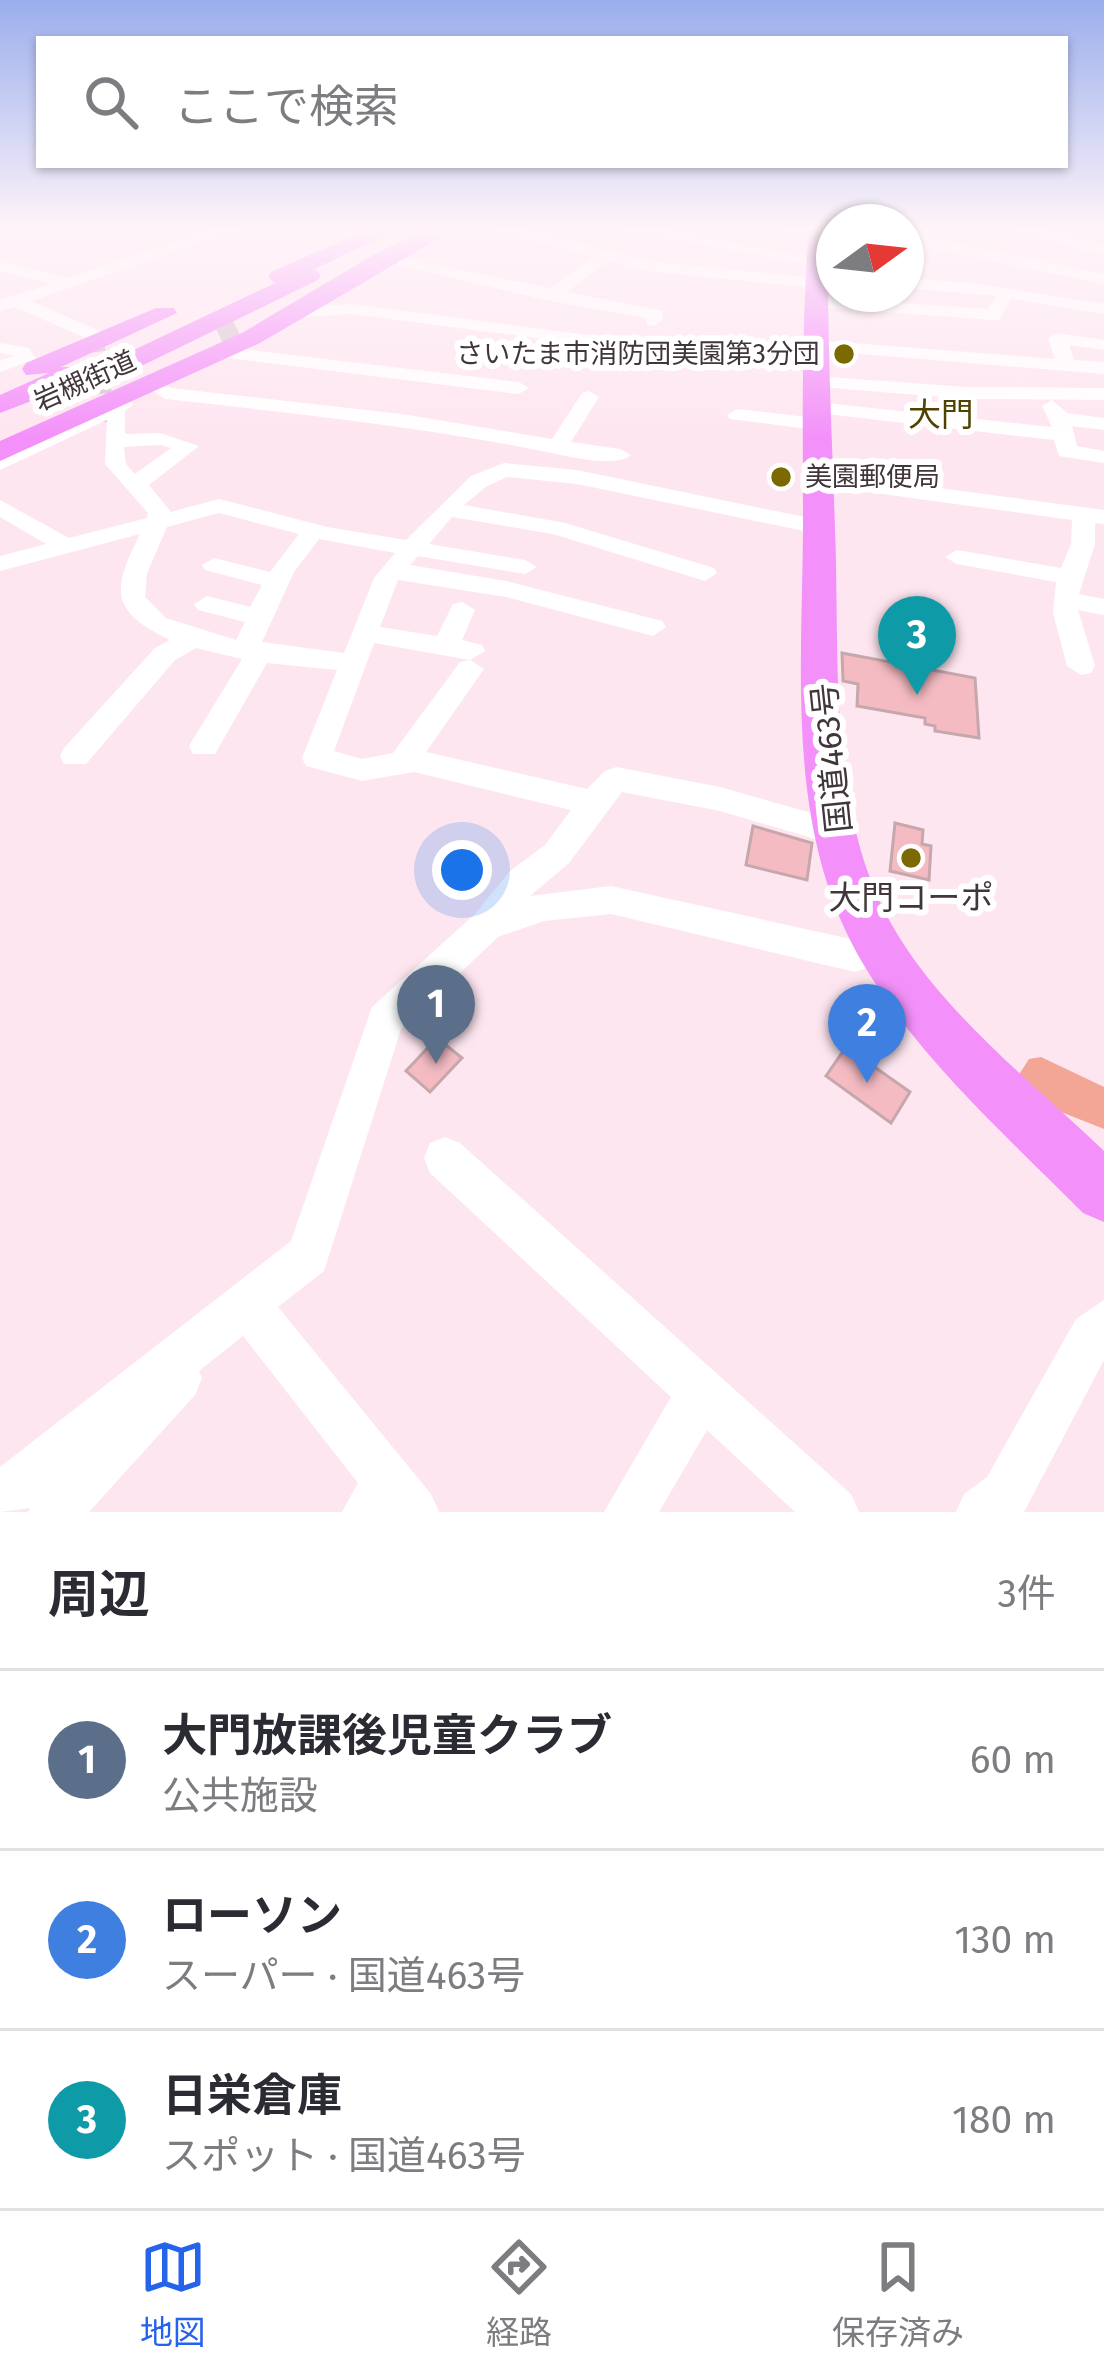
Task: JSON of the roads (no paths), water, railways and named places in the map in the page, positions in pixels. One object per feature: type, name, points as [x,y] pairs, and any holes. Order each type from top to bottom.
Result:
[{"type":"highway","points":[[0,405],[258,299]]},
{"type":"highway","points":[[0,428],[275,299]]},
{"type":"highway","points":[[0,428],[230,340],[291,299]]},
{"type":"highway","name":"岩槻街道","points":[[0,452],[251,338],[319,299]]},
{"type":"highway","name":"岩槻街道","points":[[0,386],[70,361],[100,340],[193,300]]},
{"type":"highway","name":"国道463号","points":[[816,312],[823,741],[836,832],[862,913],[880,949],[953,1037],[1104,1192]]},
{"type":"street","points":[[57,299],[63,312],[100,340]]},
{"type":"street","points":[[564,299],[657,315],[653,321]]},
{"type":"street","points":[[946,299],[994,315],[1003,299]]},
{"type":"street","points":[[1043,299],[1104,309]]},
{"type":"street","points":[[9,304],[100,340]]},
{"type":"street","points":[[159,518],[122,517],[118,495],[98,458],[112,422],[230,340],[303,310],[352,309],[634,346]]},
{"type":"street","points":[[1067,365],[1057,338],[1104,345]]},
{"type":"street","points":[[230,340],[300,362],[519,388]]},
{"type":"street","points":[[0,348],[22,352],[28,359],[0,366]]},
{"type":"street","points":[[0,464],[112,422],[148,414],[157,406],[251,398],[300,362]]},
{"type":"street","points":[[736,415],[815,390],[1067,365],[1104,368]]},
{"type":"street","points":[[158,388],[620,455]]},
{"type":"street","points":[[815,390],[1104,394]]},
{"type":"street","points":[[815,390],[1060,426],[1104,424]]},
{"type":"street","points":[[1048,395],[1067,452],[1104,458]]},
{"type":"street","points":[[557,448],[590,397]]},
{"type":"street","points":[[112,422],[114,460],[133,486],[149,496],[159,518],[132,575],[132,600],[157,624],[194,639],[353,663]]},
{"type":"street","points":[[112,422],[188,446],[133,486]]},
{"type":"street","points":[[504,470],[522,443]]},
{"type":"street","points":[[593,802],[414,760],[362,770],[317,758],[393,570],[412,546],[478,482],[504,470],[577,477],[819,527]]},
{"type":"street","points":[[818,479],[1093,516],[1095,549],[1068,588],[1065,625],[1086,653]]},
{"type":"street","points":[[0,564],[159,518],[219,506],[314,530],[524,567]]},
{"type":"street","points":[[0,507],[62,544]]},
{"type":"street","points":[[446,509],[557,528],[705,573]]},
{"type":"street","points":[[204,746],[252,650],[259,627],[256,616],[314,530]]},
{"type":"street","points":[[957,557],[1068,588],[1104,607]]},
{"type":"street","points":[[214,565],[276,581]]},
{"type":"street","points":[[393,570],[506,589],[652,627]]},
{"type":"street","points":[[207,604],[256,616]]},
{"type":"street","points":[[402,763],[463,656],[462,610]]},
{"type":"street","points":[[365,633],[463,656]]},
{"type":"street","points":[[75,756],[164,654],[194,639]]},
{"type":"street","points":[[0,1499],[308,1255],[385,1018],[487,926],[522,881],[557,854],[593,802],[616,779],[720,799],[836,832]]},
{"type":"street","points":[[487,926],[544,906],[611,900],[855,956],[880,949]]},
{"type":"street","points":[[445,1158],[832,1512]]},
{"type":"street","points":[[246,1304],[389,1503]]},
{"type":"street","points":[[54,1512],[246,1304]]},
{"type":"street","points":[[982,1512],[1004,1495],[1104,1323]]},
{"type":"street","points":[[630,1512],[701,1394]]},
{"type":"tunnel","points":[[220,337],[237,329]]},
{"type":"tunnel","points":[[96,336],[100,376]]},
{"type":"tunnel","points":[[99,373],[104,422]]},
{"type":"place","name":"さいたま市消防団美園第3分団","points":[[844,354]]},
{"type":"place","name":"美園郵便局","points":[[781,477]]},
{"type":"place","name":"日栄倉庫","points":[[917,695]]},
{"type":"place","name":"大門コーポ","points":[[911,858]]},
{"type":"place","name":"大門放課後児童クラブ","points":[[436,1064]]},
{"type":"place","name":"ローソン","points":[[867,1083]]},
{"type":"district","name":"大門","points":[[941,414]]}]
